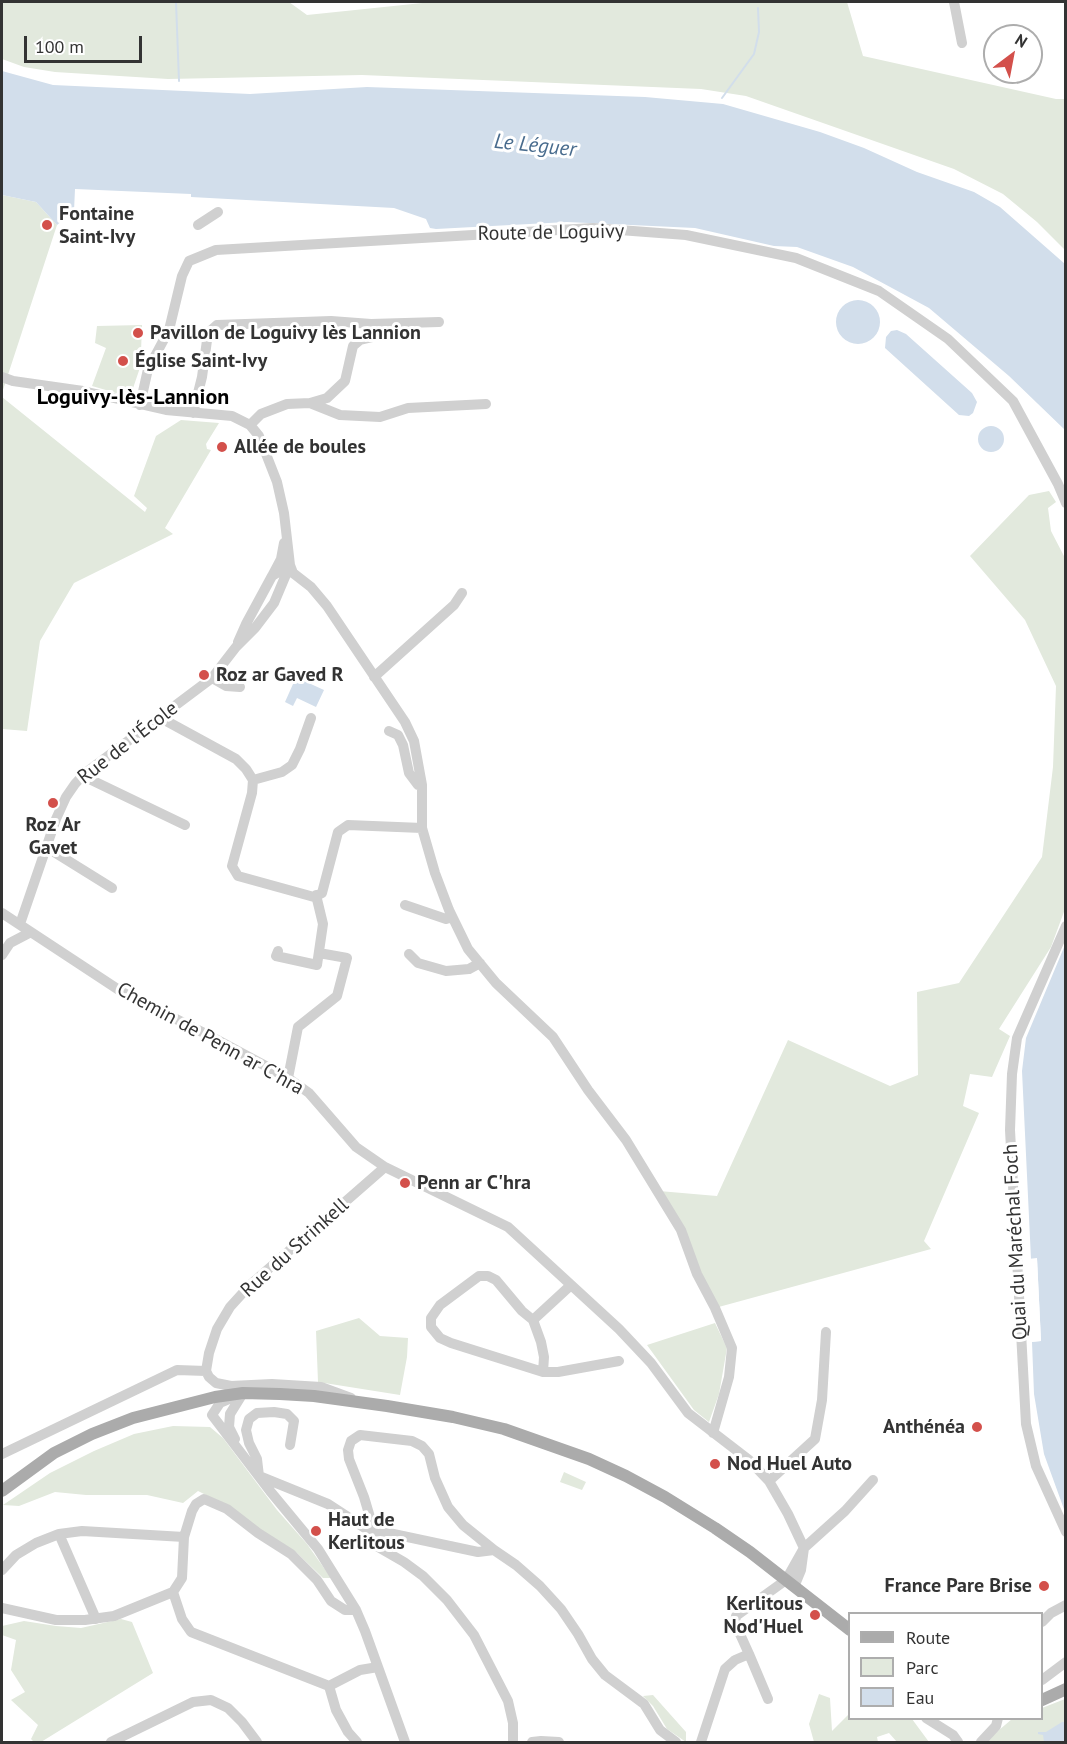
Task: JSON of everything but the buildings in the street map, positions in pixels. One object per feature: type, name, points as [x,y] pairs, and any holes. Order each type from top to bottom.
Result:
[{"type":"main road","points":[[2,1491],[54,1453],[92,1434],[133,1418],[215,1396],[243,1393],[306,1395],[369,1403],[504,1429],[589,1459],[665,1497],[715,1528],[848,1629]]},
{"type":"main road","points":[[1043,1699],[1065,1689]]},
{"type":"street","points":[[954,2],[962,42]]},
{"type":"street","points":[[198,225],[218,212]]},
{"type":"street","name":"Route de Loguivy","points":[[140,405],[148,369],[169,330],[182,276],[189,261],[216,250],[593,228],[686,235],[796,258],[879,291],[948,339],[1013,401],[1058,484],[1065,503]]},
{"type":"street","points":[[193,413],[202,377],[208,333],[217,326],[331,321],[371,324],[439,322]]},
{"type":"street","points":[[2,377],[13,381],[66,388],[166,410],[232,417],[250,424],[261,414],[287,404],[310,403],[327,399],[345,381],[353,346],[360,340],[373,337]]},
{"type":"street","points":[[310,403],[340,415],[380,417],[408,408],[486,404]]},
{"type":"street","name":"Rue de l'École","points":[[20,924],[56,819],[66,797],[83,776],[212,678],[274,603],[290,565],[284,513],[277,482],[259,436],[250,424]]},
{"type":"street","name":"Rue de l'École","points":[[236,647],[283,551],[284,513]]},
{"type":"street","points":[[272,576],[290,565],[293,573],[311,587],[327,606],[405,722],[414,741],[422,785],[422,828],[435,873],[452,917],[468,949],[496,983],[553,1037],[588,1090],[626,1140],[681,1230],[697,1274],[732,1348],[729,1377],[713,1433]]},
{"type":"street","points":[[374,677],[454,605],[462,593]]},
{"type":"street","points":[[212,678],[226,686],[240,687]]},
{"type":"street","points":[[159,717],[236,759],[253,780],[252,793],[232,866],[238,876],[314,897],[319,894]]},
{"type":"street","points":[[253,780],[282,772],[292,765],[310,718]]},
{"type":"street","points":[[389,731],[398,735],[403,745],[409,773],[417,784],[422,785]]},
{"type":"street","points":[[83,776],[185,825]]},
{"type":"street","points":[[278,951],[276,956],[317,964],[323,924],[319,894],[338,832],[348,825],[422,828]]},
{"type":"street","points":[[46,848],[112,888]]},
{"type":"street","points":[[405,905],[446,918],[452,917]]},
{"type":"street","name":"Chemin de Penn ar C'hra","points":[[2,913],[122,992],[288,1078],[309,1093],[356,1147],[385,1167],[508,1227],[619,1329],[651,1363],[688,1413],[749,1460],[769,1481],[804,1548]]},
{"type":"street","name":"Quai du Maréchal Foch","points":[[1065,926],[1056,952],[1017,1038],[1012,1074],[1010,1130],[1026,1424],[1036,1466],[1065,1532]]},
{"type":"street","points":[[2,955],[10,943],[31,932]]},
{"type":"street","points":[[288,1078],[298,1027],[337,996],[347,958],[319,953]]},
{"type":"street","points":[[409,954],[418,963],[446,971],[469,969],[480,963]]},
{"type":"street","name":"Rue du Strinkell","points":[[206,1371],[217,1329],[230,1307],[250,1284],[385,1167]]},
{"type":"street","points":[[543,1372],[544,1357],[533,1320],[522,1311],[496,1280],[488,1276],[479,1275],[441,1305],[431,1318],[431,1327],[440,1338],[543,1372],[558,1372],[619,1361]]},
{"type":"street","points":[[533,1320],[571,1285]]},
{"type":"street","points":[[769,1481],[815,1439],[822,1400],[826,1332]]},
{"type":"street","points":[[2,1454],[177,1370],[206,1371],[216,1383],[231,1386],[272,1384],[321,1387],[369,1403]]},
{"type":"street","points":[[212,1415],[220,1403],[243,1393]]},
{"type":"street","points":[[240,1451],[229,1427],[230,1414],[243,1393]]},
{"type":"street","points":[[196,1402],[212,1415],[318,1548],[356,1610],[405,1743]]},
{"type":"street","points":[[259,1476],[257,1459],[249,1443],[246,1430],[249,1419],[257,1413],[287,1414],[294,1421],[290,1445]]},
{"type":"street","points":[[371,1532],[372,1524],[364,1497],[349,1459],[348,1450],[351,1441],[360,1435],[412,1441],[422,1446],[429,1454],[435,1478],[448,1507],[463,1525],[540,1586],[561,1609],[592,1659],[605,1675],[644,1704],[660,1730],[676,1743]]},
{"type":"street","points":[[259,1476],[328,1504],[371,1532],[378,1547],[405,1562],[447,1600],[474,1635],[508,1701],[513,1723],[513,1743]]},
{"type":"street","points":[[768,1699],[735,1623],[736,1616],[790,1583],[804,1548],[845,1511],[873,1480]]},
{"type":"street","points":[[2,1608],[56,1620],[96,1619],[114,1616],[173,1592],[182,1578],[184,1537],[192,1510],[204,1499],[227,1509],[258,1533],[291,1554],[317,1580],[331,1602],[345,1610],[356,1610]]},
{"type":"street","points":[[2,1570],[16,1555],[36,1543],[59,1534],[82,1531],[184,1537]]},
{"type":"street","points":[[371,1532],[384,1532],[478,1552],[494,1550]]},
{"type":"street","points":[[59,1534],[96,1619]]},
{"type":"street","points":[[173,1592],[182,1619],[191,1632],[329,1686],[360,1670],[378,1667]]},
{"type":"street","points":[[1043,1620],[1065,1605]]},
{"type":"street","points":[[701,1743],[725,1669],[735,1660],[749,1654]]},
{"type":"street","points":[[1043,1678],[1065,1662]]},
{"type":"street","points":[[329,1686],[336,1710],[357,1743]]},
{"type":"street","points":[[111,1743],[193,1702],[212,1700],[228,1708],[242,1722],[257,1743]]},
{"type":"street","points":[[928,1720],[953,1735],[958,1743]]},
{"type":"street","points":[[981,1743],[996,1726],[998,1720]]},
{"type":"street","points":[[532,1743],[541,1741],[559,1743]]},
{"type":"green space","points":[[2,2],[289,2],[307,15],[432,2],[847,2],[863,56],[983,84],[1065,99],[1065,250],[1037,222],[1003,194],[954,169],[746,96],[701,89],[362,75],[168,79],[55,72],[24,67],[2,59]]},
{"type":"green space","points":[[2,195],[36,202],[57,225],[2,393]]},
{"type":"green space","points":[[142,325],[141,352],[145,353],[130,397],[92,386],[106,348],[95,343],[97,326]]},
{"type":"green space","points":[[2,397],[145,512],[147,508],[134,496],[156,436],[181,420],[219,423],[206,444],[207,449],[211,450],[165,528],[173,534],[74,583],[40,641],[27,731],[2,729]]},
{"type":"green space","points":[[1049,491],[1056,502],[1048,508],[1051,531],[1066,560],[1065,909],[1051,947],[999,1029],[1010,1036],[992,1077],[970,1074],[963,1106],[979,1113],[924,1241],[931,1249],[715,1308],[659,1191],[717,1196],[788,1040],[890,1086],[918,1075],[917,992],[959,983],[1042,857],[1053,767],[1056,686],[1025,620],[970,556],[1029,495]]},
{"type":"green space","points":[[359,1318],[380,1336],[408,1338],[400,1395],[318,1382],[316,1331]]},
{"type":"green space","points":[[715,1323],[727,1348],[719,1394],[709,1422],[694,1410],[647,1345]]},
{"type":"green space","points":[[173,1426],[210,1427],[223,1438],[331,1578],[323,1578],[297,1553],[263,1532],[232,1508],[198,1491],[183,1503],[147,1495],[86,1495],[55,1492],[19,1506],[3,1505],[50,1473],[94,1451],[134,1434]]},
{"type":"green space","points":[[564,1472],[586,1482],[582,1490],[560,1482]]},
{"type":"green space","points":[[121,1619],[132,1622],[153,1673],[41,1742],[34,1742],[31,1739],[38,1725],[11,1700],[25,1692],[11,1670],[16,1640],[2,1635],[2,1626],[24,1621],[81,1628]]},
{"type":"green space","points":[[819,1694],[830,1698],[832,1731],[848,1715],[848,1720],[913,1720],[929,1742],[897,1742],[889,1733],[877,1737],[878,1742],[814,1742],[809,1724]]},
{"type":"green space","points":[[653,1695],[686,1732],[686,1742],[667,1729],[653,1706],[643,1696]]},
{"type":"green space","points":[[1065,1699],[1065,1742],[985,1742],[1011,1720],[1043,1720],[1043,1708]]},
{"type":"water","name":"Le Léguer","points":[[2,71],[53,85],[250,94],[367,87],[645,97],[723,104],[820,132],[864,148],[917,172],[974,192],[1000,207],[1065,264],[1065,430],[1009,376],[929,308],[853,267],[797,247],[774,246],[695,228],[567,222],[436,229],[430,228],[426,219],[394,208],[191,197],[191,194],[75,189],[74,211],[57,225],[36,202],[2,195]]},
{"type":"water","points":[[858,300],[874,306],[880,322],[874,338],[858,344],[842,338],[836,322],[842,306]]},
{"type":"water","points":[[897,330],[906,334],[972,393],[977,402],[973,413],[969,416],[959,415],[885,348],[886,337],[891,331]]},
{"type":"water","points":[[991,426],[1000,430],[1004,439],[1000,448],[991,452],[982,448],[978,439],[982,430]]},
{"type":"water","points":[[302,680],[324,690],[316,707],[297,698],[293,706],[285,702],[293,684]]},
{"type":"water","points":[[1065,945],[1065,1512],[1044,1454],[1034,1394],[1032,1342],[1041,1341],[1037,1259],[1031,1259],[1022,1071],[1026,1038]]},
{"type":"water","points":[[1065,1722],[1065,1742],[1044,1742],[1043,1735],[1038,1732],[1046,1732]]},
{"type":"pier","points":[[1037,1258],[1041,1341],[1029,1342],[1031,1339],[1038,1339],[1034,1261],[1028,1259]]},
{"type":"waterway","points":[[176,2],[179,81]]},
{"type":"waterway","points":[[722,98],[754,54],[759,32],[758,8]]},
{"type":"place","name":"Fontaine Saint-Ivy","points":[[47,225]]},
{"type":"place","name":"Pavillon de Loguivy lès Lannion","points":[[138,333]]},
{"type":"place","name":"Église Saint-Ivy","points":[[123,361]]},
{"type":"place","name":"Allée de boules","points":[[222,447]]},
{"type":"place","name":"Roz ar Gaved R","points":[[204,675]]},
{"type":"place","name":"Roz Ar Gavet","points":[[53,803]]},
{"type":"place","name":"Penn ar C'hra","points":[[405,1183]]},
{"type":"place","name":"Anthénéa","points":[[977,1427]]},
{"type":"place","name":"Nod Huel Auto","points":[[715,1464]]},
{"type":"place","name":"Haut de Kerlitous","points":[[316,1531]]},
{"type":"place","name":"France Pare Brise","points":[[1044,1586]]},
{"type":"place","name":"Kerlitous Nod'Huel","points":[[815,1615]]},
{"type":"district","name":"Loguivy-lès-Lannion","points":[[133,398]]}]
